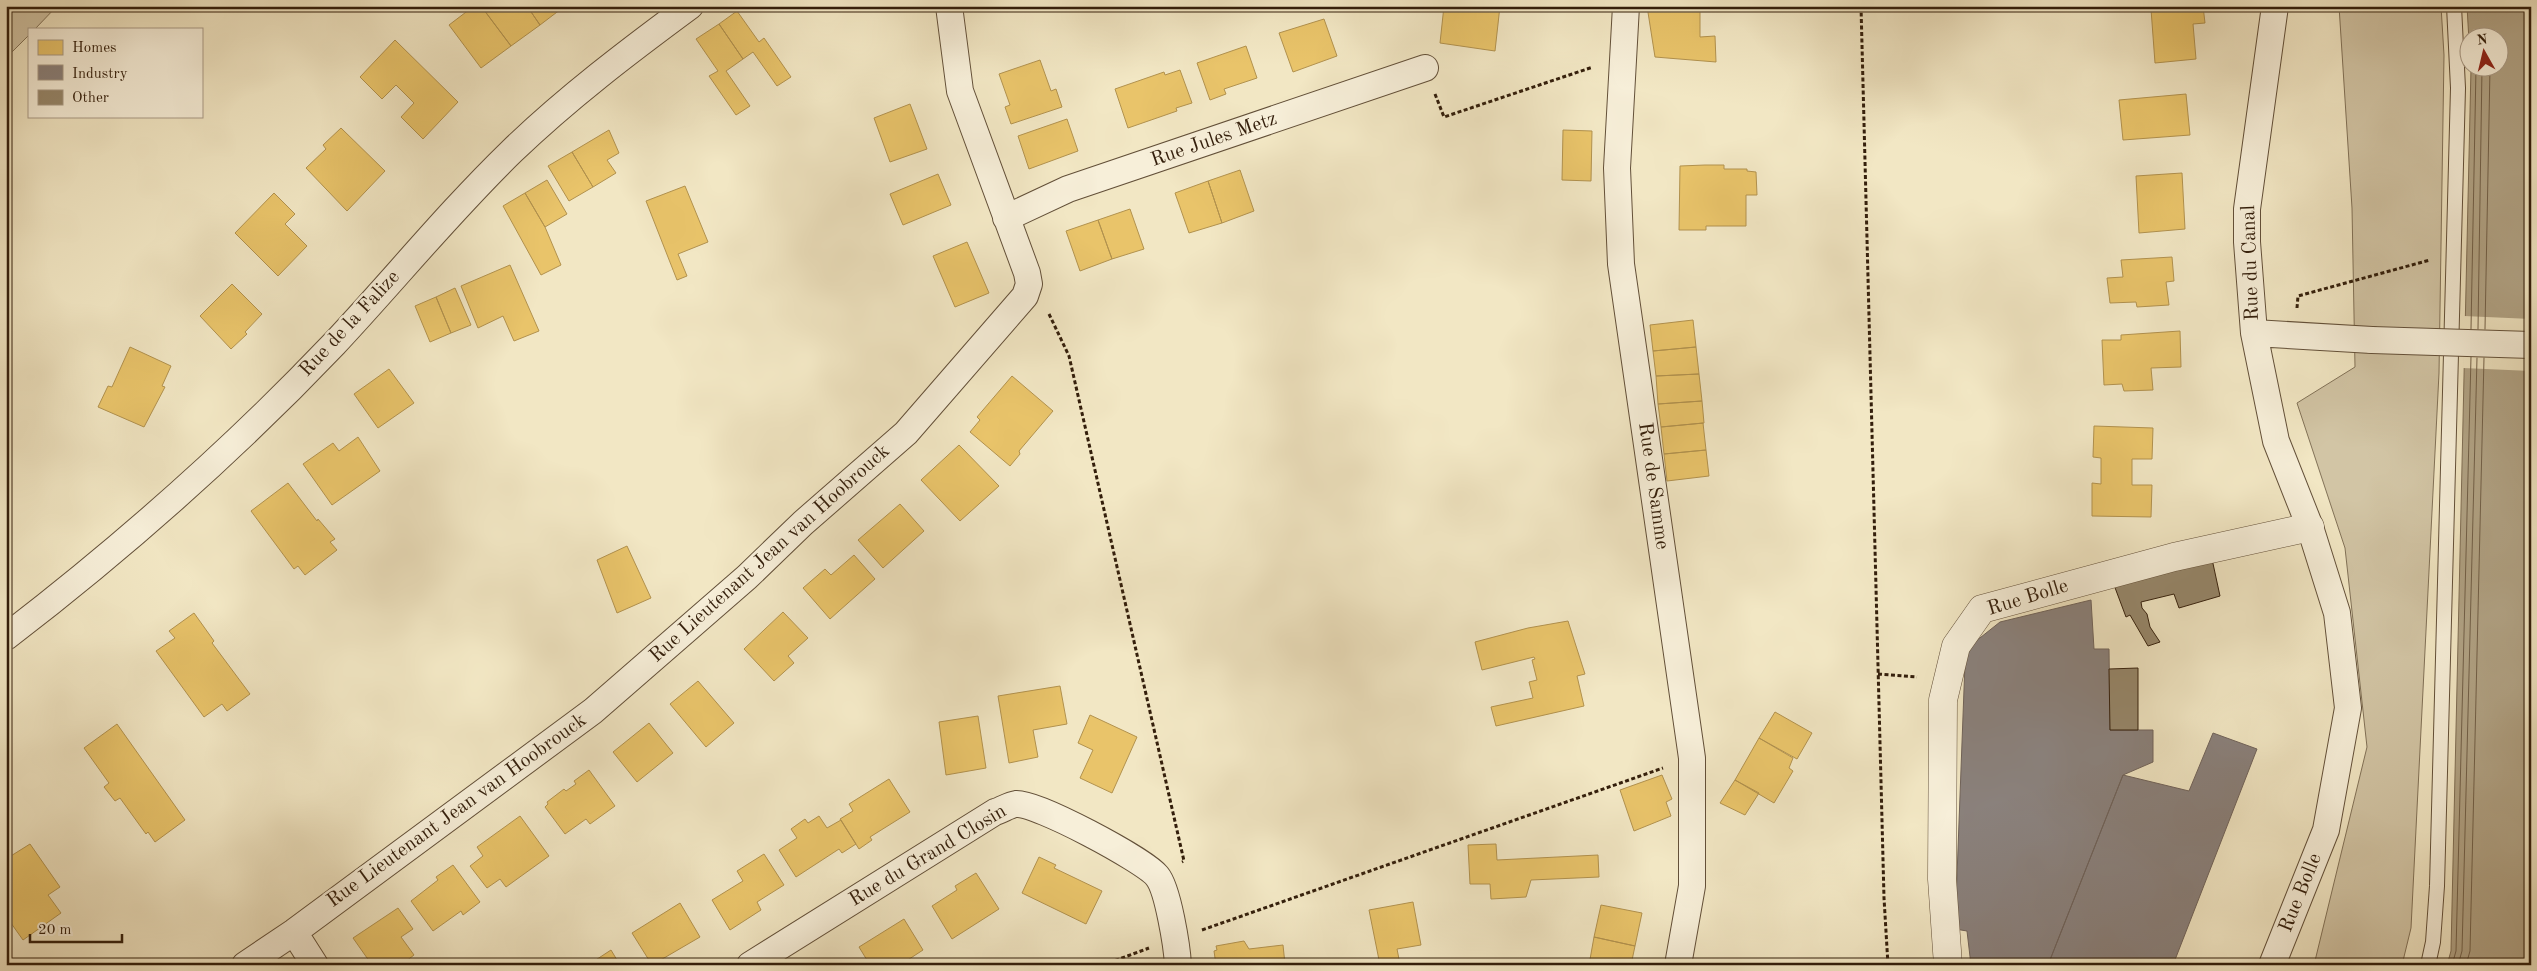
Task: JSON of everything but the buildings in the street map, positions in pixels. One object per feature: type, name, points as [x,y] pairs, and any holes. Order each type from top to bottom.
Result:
[{"type":"street","name":"Rue de la Falize","points":[[6,637],[83,576],[170,501],[261,416],[334,344],[446,219],[513,150],[587,86],[690,6]]},
{"type":"street","points":[[949,6],[960,91],[1027,273],[1029,284]]},
{"type":"street","name":"Rue de Samme","points":[[1626,6],[1617,168],[1621,264],[1692,758],[1692,886],[1678,965]]},
{"type":"street","name":"Rue du Canal","points":[[2275,6],[2247,209],[2247,242],[2254,333],[2372,340],[2531,345]]},
{"type":"street","name":"Rue Jules Metz","points":[[1006,218],[1068,189],[1425,68]]},
{"type":"street","name":"Rue Lieutenant Jean van Hoobrouck","points":[[245,965],[294,932],[594,711],[747,577],[804,523],[906,433],[1018,306],[1025,296],[1029,284]]},
{"type":"street","name":"Rue Bolle","points":[[2254,333],[2276,441],[2310,527],[2337,613],[2348,708],[2326,830],[2272,965]]},
{"type":"street","name":"Rue Bolle","points":[[1948,965],[1942,879],[1944,700],[1956,646],[1982,609],[2174,557],[2310,527]]},
{"type":"street","name":"Rue du Grand Closin","points":[[750,965],[995,812],[1017,804],[1039,809],[1142,862],[1159,878],[1166,898],[1178,965]]},
{"type":"street","points":[[294,932],[315,965]]},
{"type":"lane","points":[[2428,965],[2433,942],[2437,886],[2458,88],[2454,6]]},
{"type":"path","points":[[1861,6],[1878,674],[1888,965]]},
{"type":"path","points":[[1425,68],[1444,117],[1546,81],[1622,58]]},
{"type":"path","points":[[2296,336],[2298,296],[2454,254]]},
{"type":"path","points":[[1029,284],[1043,301],[1069,356],[1184,861],[1159,878]]},
{"type":"path","points":[[1878,674],[1948,680]]},
{"type":"path","points":[[1103,965],[1692,758]]},
{"type":"shaded area","points":[[6,6],[57,6],[36,28],[28,28],[28,36],[6,58]]},
{"type":"shaded area","points":[[2339,6],[2441,6],[2444,55],[2439,373],[2411,928],[2402,965],[2314,965],[2367,747],[2345,548],[2297,403],[2355,367],[2352,208]]},
{"type":"water","points":[[2467,6],[2531,6],[2531,965],[2447,965],[2451,951],[2471,78],[2510,78],[2510,28],[2468,28]]},
{"type":"pier","points":[[2464,316],[2531,319],[2531,371],[2463,368]]}]
